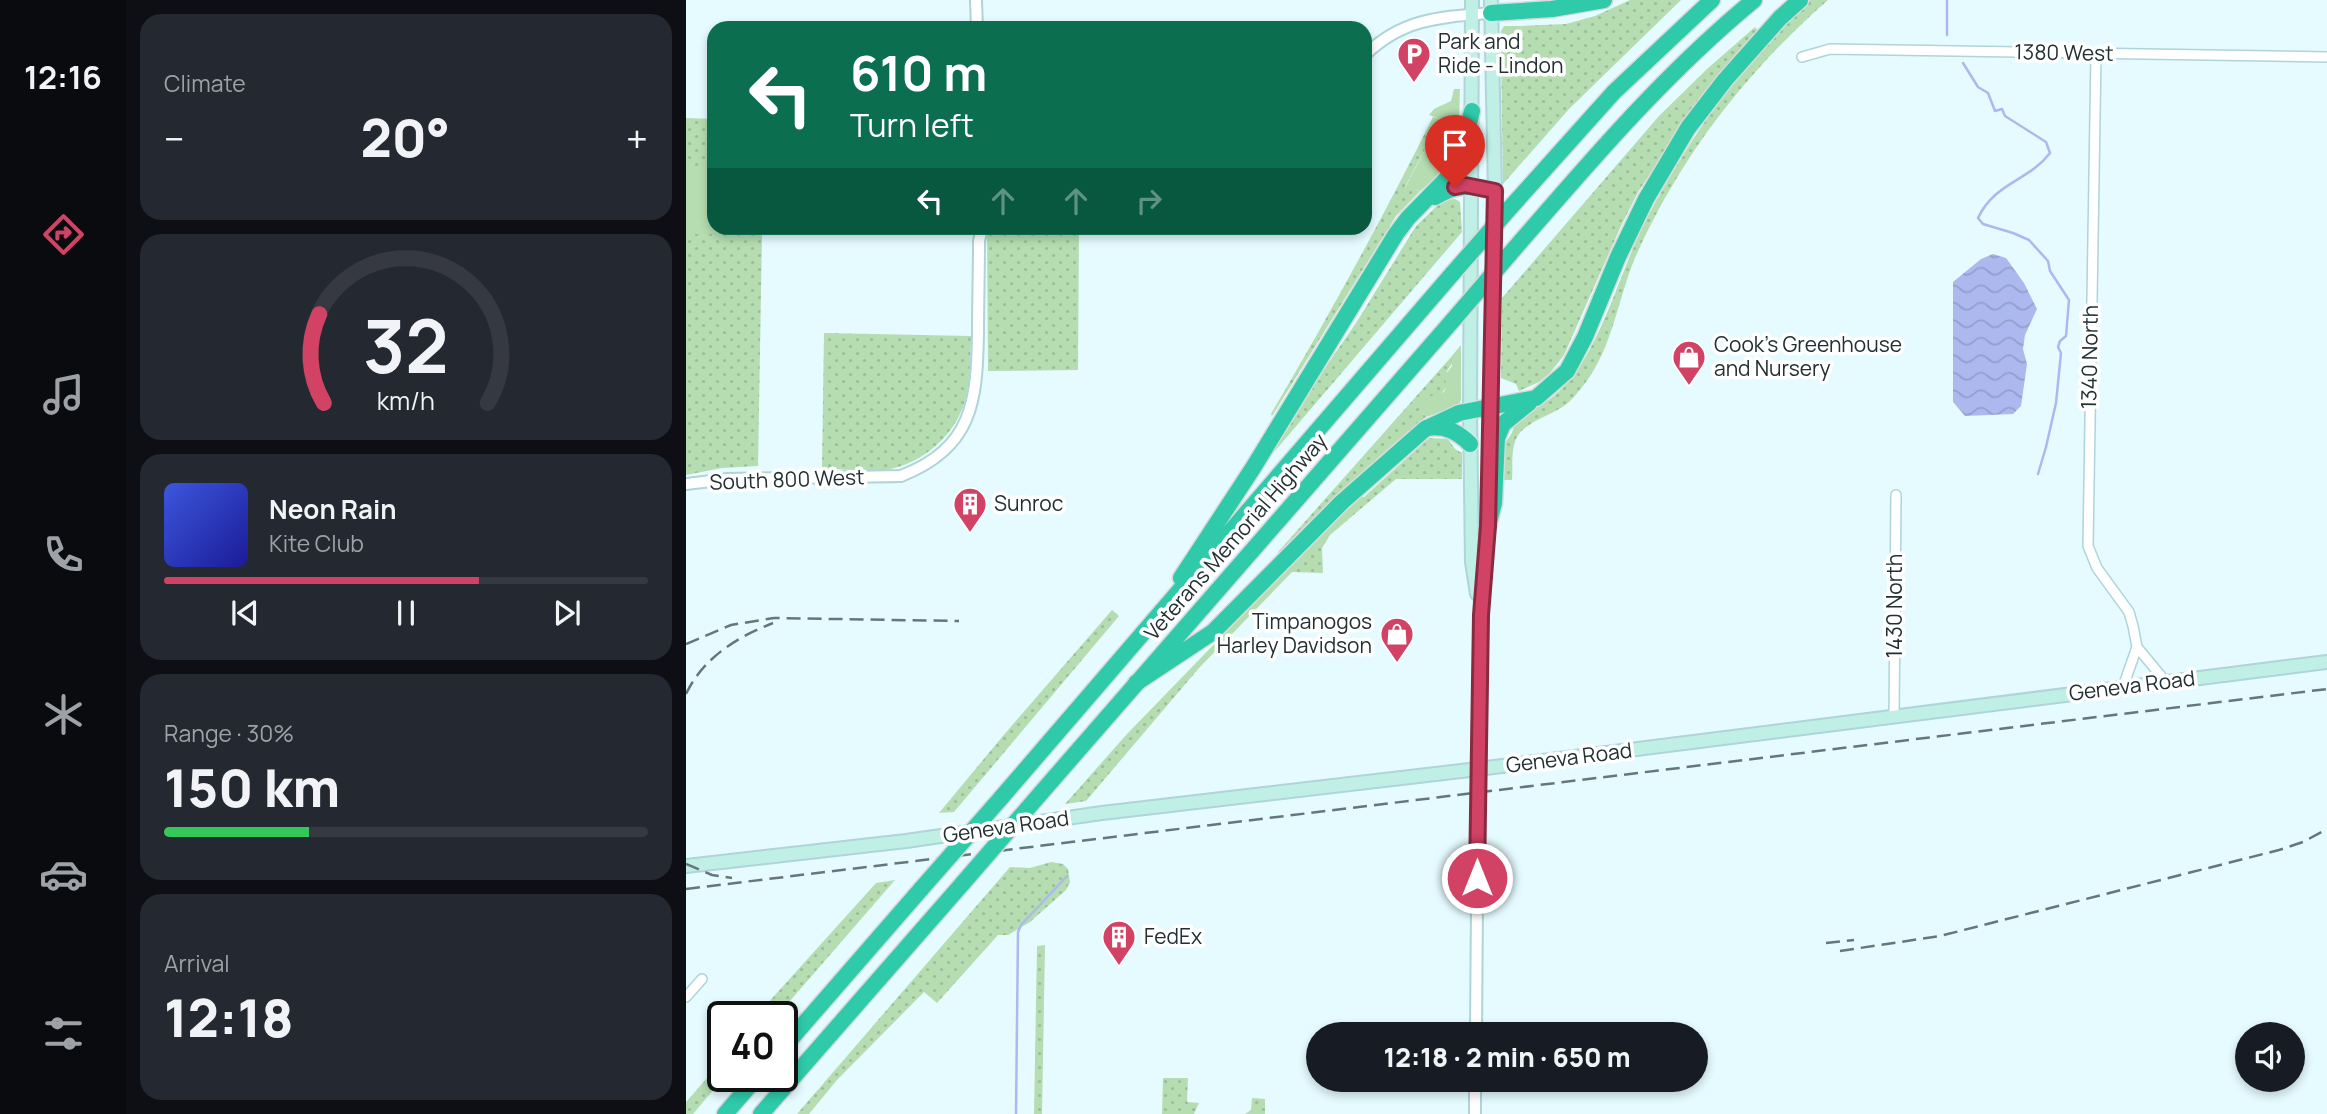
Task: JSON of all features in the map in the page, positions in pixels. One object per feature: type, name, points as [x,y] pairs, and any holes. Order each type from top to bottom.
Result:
[{"type":"highway","points":[[1491,7],[1552,9],[1604,0]]},
{"type":"highway","name":"Veterans Memorial Highway","points":[[798,1031],[1510,208],[1614,92],[1712,0]]},
{"type":"highway","name":"Veterans Memorial Highway","points":[[761,1114],[1638,107],[1676,69],[1754,0]]},
{"type":"highway","points":[[1488,526],[1494,503],[1497,438],[1503,424],[1567,371],[1646,200],[1688,128],[1725,80],[1780,18],[1800,0]]},
{"type":"highway","points":[[1147,629],[1253,468],[1396,234],[1452,173],[1463,150],[1472,111]]},
{"type":"highway","points":[[1420,205],[1455,187],[1472,186],[1495,191]]},
{"type":"highway","points":[[1136,683],[1213,632],[1342,502],[1425,429],[1448,416],[1535,398]]},
{"type":"highway","points":[[1425,429],[1435,427],[1453,431],[1470,444]]},
{"type":"highway","points":[[725,1114],[744,1092]]},
{"type":"main road","points":[[1472,0],[1470,444],[1472,562],[1481,615]]},
{"type":"main road","points":[[1478,769],[1481,615],[1488,526],[1495,191],[1491,7]]},
{"type":"main road","name":"Geneva Road","points":[[686,866],[906,841],[1102,813],[1478,769],[2327,662]]},
{"type":"street","points":[[976,0],[977,21]]},
{"type":"street","points":[[1372,49],[1388,36],[1412,24],[1472,15],[1491,7]]},
{"type":"street","name":"1380 West","points":[[1802,57],[1830,49],[2327,57]]},
{"type":"street","name":"1340 North","points":[[2096,54],[2088,546],[2097,568],[2129,612],[2137,647]]},
{"type":"street","points":[[978,235],[979,241]]},
{"type":"street","points":[[979,241],[980,235]]},
{"type":"street","name":"South 800 West","points":[[686,484],[728,479],[901,476],[946,449],[966,422],[977,379],[979,241]]},
{"type":"street","name":"1430 North","points":[[1894,717],[1896,495]]},
{"type":"street","points":[[2137,647],[2166,681]]},
{"type":"street","points":[[2123,687],[2137,647]]},
{"type":"street","points":[[1476,1022],[1478,769]]},
{"type":"street","points":[[686,997],[702,979]]},
{"type":"street","points":[[1475,1092],[1475,1114]]},
{"type":"green space","points":[[1630,0],[1681,0],[1569,109],[1503,184],[1501,52],[1522,31],[1521,26],[1566,24],[1595,16]]},
{"type":"green space","points":[[1810,0],[1828,0],[1742,87],[1717,118],[1672,185],[1635,258],[1607,342],[1593,372],[1569,402],[1531,424],[1518,435],[1513,451],[1512,480],[1502,480],[1503,444],[1512,432],[1514,418],[1556,394],[1585,358],[1648,216],[1700,128],[1740,73],[1785,23]]},
{"type":"green space","points":[[1504,26],[1521,26],[1522,31],[1501,52],[1501,31]]},
{"type":"green space","points":[[1755,27],[1758,31],[1699,100],[1638,192],[1564,355],[1539,382],[1519,391],[1516,384],[1501,378],[1502,298],[1659,116]]},
{"type":"green space","points":[[1454,89],[1460,89],[1459,121],[1451,158],[1420,191],[1405,188],[1441,119],[1429,115],[1434,109],[1451,101]]},
{"type":"green space","points":[[1433,117],[1441,119],[1405,187],[1420,191],[1396,216],[1272,416],[1375,230]]},
{"type":"green space","points":[[686,118],[707,119],[707,170],[686,170]]},
{"type":"green space","points":[[686,170],[707,170],[707,234],[686,234]]},
{"type":"green space","points":[[1455,199],[1460,202],[1462,232],[1268,459],[1289,420],[1356,323],[1416,226],[1443,200]]},
{"type":"green space","points":[[686,234],[762,235],[758,466],[722,468],[686,475]]},
{"type":"green space","points":[[987,235],[1079,235],[1078,370],[988,371]]},
{"type":"green space","points":[[824,333],[971,336],[967,393],[960,415],[952,428],[931,450],[905,465],[876,471],[822,468]]},
{"type":"green space","points":[[1461,345],[1461,400],[1458,406],[1426,417],[1422,411],[1422,402],[1444,392],[1445,375],[1452,366],[1451,357]]},
{"type":"green space","points":[[1451,357],[1453,362],[1447,371],[1446,388],[1440,395],[1432,396],[1422,411],[1426,417],[1382,454],[1281,554],[1278,552]]},
{"type":"green space","points":[[1429,438],[1448,439],[1455,449],[1462,453],[1462,479],[1396,479],[1330,535],[1322,548],[1323,573],[1292,572],[1199,668],[1086,801],[1065,804],[1127,734],[1358,496],[1364,497]]},
{"type":"green space","points":[[1112,610],[1119,616],[954,812],[939,813],[1002,737]]},
{"type":"green space","points":[[1051,862],[1063,864],[1068,869],[1070,882],[1066,890],[1030,922],[1008,935],[998,935],[937,1003],[924,992],[837,1080],[809,1114],[797,1114],[1010,867],[1030,868]]},
{"type":"green space","points":[[895,880],[790,1001],[770,1001],[876,883]]},
{"type":"green space","points":[[1045,945],[1042,1114],[1034,1114],[1037,946]]},
{"type":"green space","points":[[707,1078],[707,1092],[712,1092],[693,1114],[686,1114],[686,1102]]},
{"type":"green space","points":[[1163,1078],[1188,1078],[1187,1102],[1199,1103],[1194,1114],[1162,1114]]},
{"type":"green space","points":[[1252,1098],[1265,1099],[1265,1114],[1245,1114],[1251,1110]]},
{"type":"water","points":[[1993,254],[2006,258],[2024,283],[2037,309],[2025,335],[2023,349],[2027,364],[2021,406],[2013,414],[1965,416],[1953,402],[1953,282],[1981,259]]},
{"type":"waterway","points":[[1947,0],[1947,35]]},
{"type":"waterway","points":[[1963,63],[1978,87],[1988,93],[1995,111],[2002,109],[2005,116],[2046,142],[2050,153],[2032,170],[1993,197],[1978,218],[1983,224],[2029,240],[2048,261],[2050,271],[2069,300],[2066,336],[2058,347],[2061,353],[2056,403],[2038,474]]},
{"type":"waterway","points":[[1016,1114],[1018,932],[1021,925],[1067,876]]},
{"type":"railway","points":[[686,644],[731,625],[774,618],[959,621]]},
{"type":"railway","points":[[686,694],[693,681],[722,650],[773,623]]},
{"type":"railway","points":[[686,889],[2327,689]]},
{"type":"railway","points":[[1840,951],[1940,936],[2279,850],[2303,842],[2327,829]]},
{"type":"railway","points":[[686,864],[712,875],[732,878]]},
{"type":"railway","points":[[1826,943],[1854,940]]},
{"type":"place","name":"Park and Ride - Lindon","points":[[1414,84]]},
{"type":"place","name":"Cook's Greenhouse and Nursery","points":[[1689,387]]},
{"type":"place","name":"Sunroc","points":[[970,534]]},
{"type":"place","name":"Timpanogos Harley Davidson","points":[[1397,664]]},
{"type":"place","name":"FedEx","points":[[1119,967]]},
{"type":"route","points":[[1455,187],[1465,185],[1495,191],[1488,526],[1481,615],[1477,878]]}]
